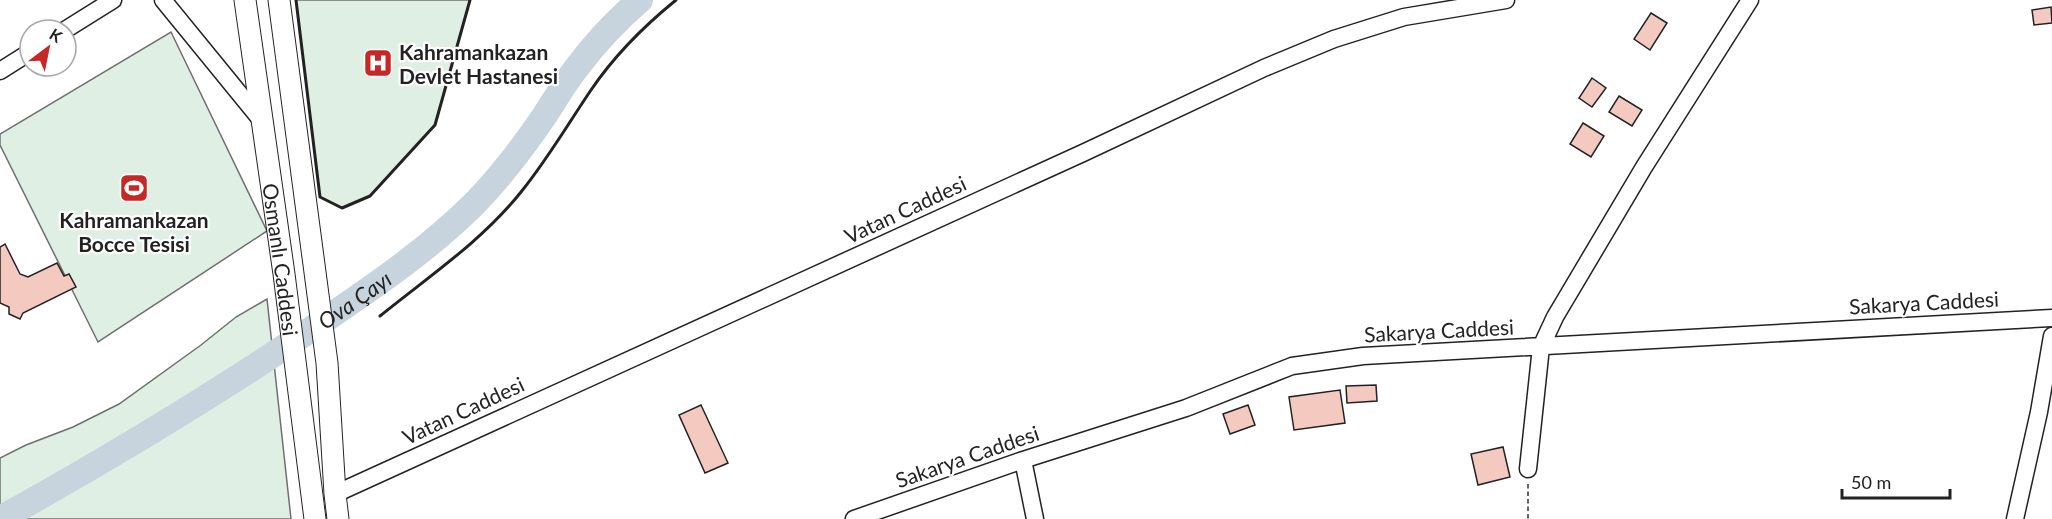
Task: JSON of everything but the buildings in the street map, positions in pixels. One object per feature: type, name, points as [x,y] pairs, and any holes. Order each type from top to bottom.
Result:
[{"type":"main road","name":"Osmanlı Caddesi","points":[[245,0],[284,274],[315,519]]},
{"type":"main road","name":"Osmanlı Caddesi","points":[[279,0],[327,363],[338,519]]},
{"type":"street","points":[[78,22],[113,0]]},
{"type":"street","points":[[163,0],[261,120]]},
{"type":"street","name":"Vatan Caddesi","points":[[335,494],[1094,148],[1263,68],[1334,39],[1404,17],[1506,0]]},
{"type":"street","points":[[1527,469],[1541,347],[1555,317],[1638,177],[1750,0]]},
{"type":"street","points":[[0,71],[18,60]]},
{"type":"street","name":"Sakarya Caddesi","points":[[862,518],[1023,460],[1186,408],[1292,366],[1364,356],[2052,318]]},
{"type":"street","points":[[2014,519],[2039,412],[2052,336]]},
{"type":"street","points":[[1023,460],[1035,519]]},
{"type":"path","points":[[1527,469],[1528,519]]},
{"type":"green space","name":"Kahramankazan Devlet Hastanesi","points":[[296,0],[470,0],[435,125],[370,196],[342,208],[320,197]]},
{"type":"green space","name":"Kahramankazan Bocce Tesisi","points":[[171,32],[267,231],[98,342],[0,145],[0,134]]},
{"type":"green space","points":[[267,299],[291,519],[0,519],[0,458],[26,445],[73,427],[119,404],[236,317]]},
{"type":"waterway","name":"Ova Çayı","points":[[0,519],[118,451],[234,380],[310,330],[416,255],[456,221],[494,182],[529,138],[585,57],[623,15],[640,0]]},
{"type":"wall","points":[[296,0],[320,197],[342,208],[370,196],[435,125],[470,0]]},
{"type":"wall","points":[[380,316],[454,258],[506,210],[540,167],[609,65],[652,20],[676,0]]},
{"type":"place","name":"Kahramankazan Devlet Hastanesi","points":[[378,63]]},
{"type":"place","name":"Kahramankazan Bocce Tesisi","points":[[134,188]]}]
